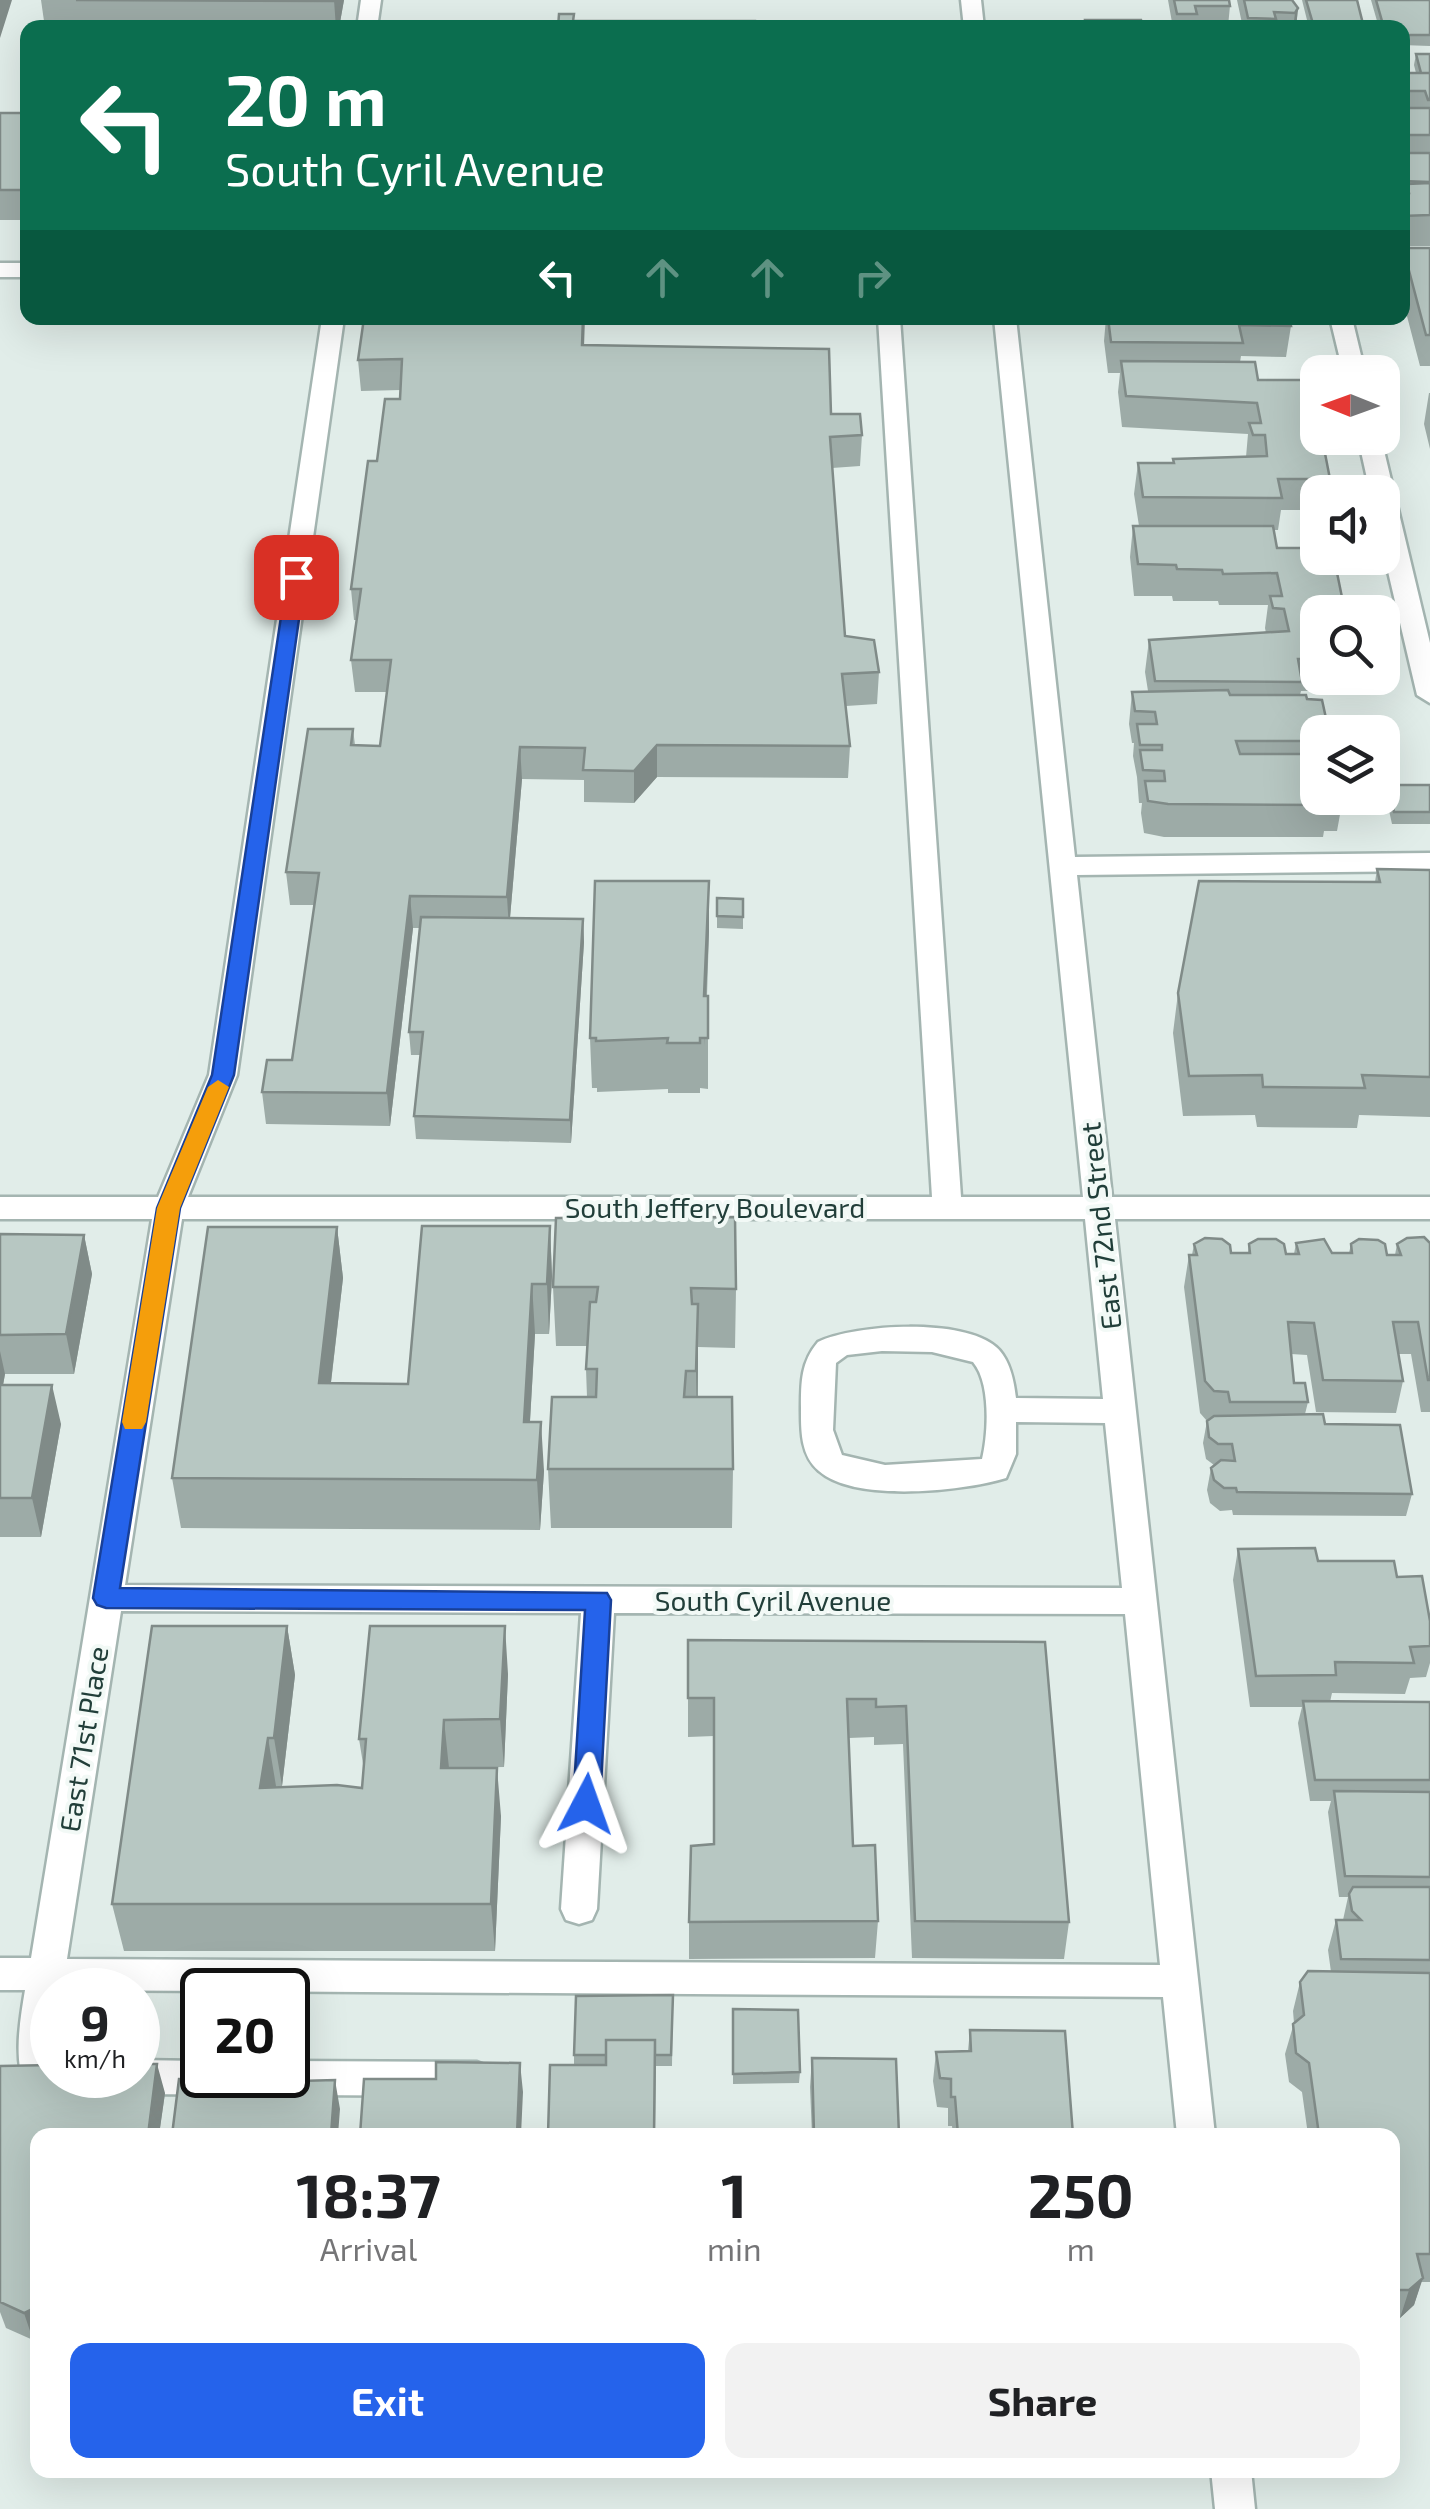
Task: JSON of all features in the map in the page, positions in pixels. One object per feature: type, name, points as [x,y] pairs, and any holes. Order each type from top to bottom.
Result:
[{"type":"street","name":"East 71st Place","points":[[47,1968],[168,1208],[223,1075],[332,325]]},
{"type":"street","points":[[888,325],[947,1207]]},
{"type":"street","name":"East 72nd Street","points":[[1006,325],[1195,2128]]},
{"type":"street","points":[[1343,325],[1350,355]]},
{"type":"street","points":[[1400,569],[1430,695]]},
{"type":"street","points":[[1062,866],[1430,862]]},
{"type":"street","name":"South Jeffery Boulevard","points":[[0,1208],[1430,1208]]},
{"type":"street","points":[[856,1340],[960,1343],[982,1352],[996,1370],[1001,1410],[1000,1454],[994,1469],[972,1476],[850,1476],[829,1463],[817,1440],[817,1370],[830,1349],[856,1340]]},
{"type":"street","points":[[1001,1410],[1120,1411]]},
{"type":"street","name":"South Cyril Avenue","points":[[106,1598],[1139,1601]]},
{"type":"street","points":[[579,1908],[598,1600]]},
{"type":"street","points":[[0,1974],[30,1974]]},
{"type":"street","points":[[160,1975],[1180,1981]]},
{"type":"street","name":"East 71st Place","points":[[160,2078],[508,2079]]},
{"type":"street","points":[[1232,2478],[1235,2509]]},
{"type":"building","points":[[76,0],[334,0],[334,1]]},
{"type":"building","points":[[1174,0],[1229,0],[1230,6],[1195,6],[1197,14],[1177,14]]},
{"type":"building","points":[[1244,0],[1292,0],[1298,8],[1295,13],[1274,12],[1276,19],[1248,18]]},
{"type":"building","points":[[1306,0],[1357,0],[1362,20],[1312,20]]},
{"type":"building","points":[[1376,0],[1430,0],[1430,35],[1410,35],[1410,20],[1382,20]]},
{"type":"building","points":[[559,14],[574,14],[573,20],[559,20]]},
{"type":"building","points":[[1416,54],[1430,54],[1430,73],[1421,73]]},
{"type":"building","points":[[1410,73],[1430,73],[1430,100],[1425,91],[1410,91]]},
{"type":"building","points":[[1410,108],[1430,108],[1430,135],[1410,135]]},
{"type":"building","points":[[0,113],[20,113],[20,190],[0,190]]},
{"type":"building","points":[[1410,153],[1430,153],[1430,182],[1410,181]]},
{"type":"building","points":[[1430,183],[1430,215],[1410,216],[1410,184]]},
{"type":"building","points":[[1410,248],[1430,248],[1430,335],[1426,335],[1410,274]]},
{"type":"building","points":[[363,325],[583,325],[582,345],[829,349],[831,414],[860,414],[862,435],[830,437],[845,636],[874,640],[879,672],[842,674],[850,746],[657,745],[634,771],[583,770],[585,748],[520,747],[507,897],[410,896],[387,1093],[262,1092],[267,1060],[292,1060],[319,873],[286,872],[308,729],[353,729],[351,745],[380,746],[391,660],[351,660],[361,589],[351,589],[368,461],[377,461],[385,399],[400,399],[402,359],[358,360]]},
{"type":"building","points":[[1109,325],[1239,325],[1243,343],[1111,342]]},
{"type":"building","points":[[1121,361],[1255,362],[1258,380],[1300,380],[1300,455],[1325,455],[1329,475],[1278,479],[1282,498],[1143,497],[1138,463],[1267,456],[1265,435],[1253,435],[1249,423],[1261,423],[1257,403],[1126,396]]},
{"type":"building","points":[[1133,526],[1273,526],[1277,548],[1300,548],[1300,575],[1337,575],[1342,595],[1300,595],[1300,682],[1155,681],[1149,640],[1289,631],[1284,609],[1273,608],[1270,596],[1282,596],[1277,573],[1223,574],[1222,570],[1138,564]]},
{"type":"building","points":[[1228,690],[1230,695],[1306,695],[1307,699],[1322,700],[1325,715],[1300,715],[1300,741],[1236,741],[1240,754],[1300,754],[1300,805],[1148,801],[1145,781],[1165,781],[1164,771],[1143,770],[1140,750],[1162,750],[1162,745],[1140,745],[1137,724],[1157,724],[1155,712],[1135,711],[1132,692]]},
{"type":"building","points":[[1400,785],[1430,785],[1430,812],[1400,812]]},
{"type":"building","points":[[1377,869],[1430,870],[1430,1077],[1362,1075],[1365,1088],[1263,1087],[1262,1075],[1189,1076],[1178,993],[1199,881],[1380,882]]},
{"type":"building","points":[[595,881],[709,881],[704,996],[708,996],[708,1038],[700,1038],[700,1043],[667,1043],[668,1038],[590,1038]]},
{"type":"building","points":[[717,898],[743,899],[743,917],[717,916]]},
{"type":"building","points":[[421,917],[583,919],[570,1120],[414,1116],[423,1032],[409,1032]]},
{"type":"building","points":[[735,1217],[736,1289],[691,1288],[692,1304],[698,1304],[696,1371],[686,1371],[684,1397],[732,1397],[733,1469],[548,1469],[552,1397],[596,1397],[597,1369],[586,1369],[590,1302],[596,1302],[598,1287],[553,1287],[556,1218]]},
{"type":"building","points":[[422,1226],[550,1226],[547,1284],[532,1284],[524,1422],[541,1422],[537,1480],[172,1478],[208,1227],[337,1227],[319,1383],[408,1384]]},
{"type":"building","points":[[0,1234],[84,1235],[66,1334],[0,1335]]},
{"type":"building","points":[[1424,1237],[1430,1243],[1430,1380],[1418,1322],[1393,1322],[1403,1381],[1323,1380],[1314,1323],[1288,1322],[1294,1383],[1305,1383],[1308,1402],[1230,1402],[1228,1392],[1214,1391],[1205,1381],[1189,1255],[1197,1255],[1194,1244],[1205,1238],[1222,1239],[1230,1245],[1231,1253],[1250,1253],[1249,1244],[1258,1239],[1276,1239],[1284,1244],[1286,1254],[1299,1254],[1296,1243],[1324,1239],[1332,1253],[1352,1253],[1351,1244],[1359,1239],[1378,1240],[1385,1244],[1387,1255],[1401,1255],[1397,1244],[1407,1238]]},
{"type":"building","points":[[0,1385],[52,1385],[32,1498],[0,1498]]},
{"type":"building","points":[[1323,1414],[1325,1424],[1400,1425],[1412,1494],[1237,1492],[1236,1488],[1224,1488],[1214,1480],[1211,1468],[1221,1460],[1235,1461],[1232,1444],[1218,1444],[1209,1437],[1207,1421],[1214,1416]]},
{"type":"building","points":[[1315,1548],[1318,1561],[1394,1561],[1397,1577],[1422,1576],[1430,1646],[1410,1647],[1414,1663],[1335,1662],[1336,1675],[1256,1676],[1238,1549]]},
{"type":"building","points":[[152,1626],[287,1626],[274,1738],[268,1738],[260,1788],[362,1788],[366,1739],[359,1739],[370,1626],[505,1626],[500,1719],[444,1720],[441,1768],[497,1768],[491,1904],[112,1904]]},
{"type":"building","points":[[688,1640],[1045,1642],[1069,1922],[915,1921],[906,1706],[876,1707],[876,1699],[847,1699],[853,1846],[875,1845],[878,1921],[689,1922],[691,1846],[714,1844],[714,1698],[688,1698]]},
{"type":"building","points":[[1303,1701],[1430,1702],[1430,1780],[1315,1780]]},
{"type":"building","points":[[1334,1791],[1430,1792],[1430,1877],[1345,1876]]},
{"type":"building","points":[[1353,1887],[1430,1887],[1430,1960],[1341,1959],[1336,1920],[1361,1920],[1352,1911],[1349,1894]]},
{"type":"building","points":[[1308,1971],[1430,1973],[1430,2254],[1417,2254],[1423,2278],[1409,2290],[1400,2290],[1400,2128],[1318,2128],[1309,2063],[1296,2053],[1293,2024],[1304,2015],[1300,1982]]},
{"type":"building","points":[[673,1995],[671,2055],[655,2055],[655,2040],[606,2040],[606,2055],[574,2055],[576,1996]]},
{"type":"building","points":[[733,2009],[798,2010],[800,2072],[733,2074]]},
{"type":"building","points":[[970,2030],[1065,2031],[1072,2128],[957,2128],[951,2079],[940,2078],[936,2052],[971,2051]]},
{"type":"building","points":[[606,2040],[655,2040],[654,2128],[548,2128],[550,2065],[606,2065]]},
{"type":"building","points":[[812,2058],[896,2059],[899,2128],[814,2128]]},
{"type":"building","points":[[436,2062],[520,2063],[517,2128],[360,2128],[364,2079],[436,2079]]},
{"type":"building","points":[[30,2065],[30,2098],[153,2098],[149,2128],[30,2128],[30,2310],[24,2313],[0,2302],[0,2066]]},
{"type":"building","points":[[179,2079],[180,2098],[310,2098],[310,2081],[335,2080],[332,2128],[173,2128]]},
{"type":"slow traffic","points":[[134,1422],[168,1208],[218,1087]]},
{"type":"route","points":[[296,577],[223,1075],[168,1208],[106,1598],[598,1600],[586,1804]]}]
